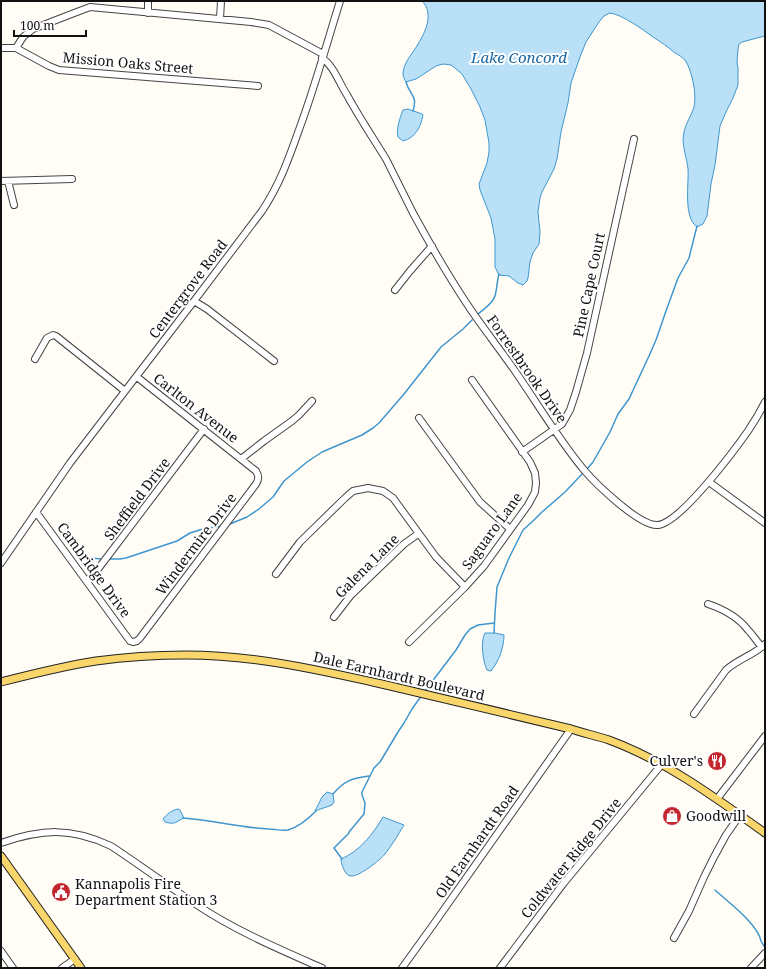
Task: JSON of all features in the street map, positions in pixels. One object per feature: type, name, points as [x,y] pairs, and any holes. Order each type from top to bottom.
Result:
[{"type":"main road","name":"Dale Earnhardt Boulevard","points":[[1,682],[67,666],[138,657],[186,655],[270,661],[318,669],[571,729],[609,740],[662,764],[717,799],[765,833]]},
{"type":"main road","points":[[1,856],[4,865],[81,968]]},
{"type":"street","points":[[148,1],[148,13]]},
{"type":"street","points":[[220,19],[221,1]]},
{"type":"street","name":"Centergrove Road","points":[[1,563],[70,463],[272,196],[289,159],[306,111],[340,1]]},
{"type":"street","points":[[16,48],[23,37],[33,29],[90,7],[269,24],[323,56]]},
{"type":"street","name":"Mission Oaks Street","points":[[1,48],[16,48],[59,70],[258,86]]},
{"type":"street","name":"Forrestbrook Drive","points":[[323,56],[331,66],[342,88],[385,159],[432,246],[468,305],[577,461],[593,480],[634,515],[649,524],[658,525],[666,522],[676,515],[709,482],[747,432],[758,416],[765,402]]},
{"type":"street","name":"Pine Cape Court","points":[[522,452],[562,424],[574,398],[582,374],[634,139]]},
{"type":"street","points":[[1,182],[72,179]]},
{"type":"street","points":[[8,181],[14,205]]},
{"type":"street","points":[[395,290],[432,246]]},
{"type":"street","points":[[194,301],[207,309],[274,361]]},
{"type":"street","points":[[34,359],[48,338],[52,335],[56,336],[125,391]]},
{"type":"street","name":"Carlton Avenue","points":[[137,376],[241,459]]},
{"type":"street","name":"Saguaro Lane","points":[[409,642],[465,587],[484,566],[528,505],[535,492],[535,473],[530,462],[472,380]]},
{"type":"street","points":[[241,459],[292,421],[312,400]]},
{"type":"street","points":[[419,418],[480,502],[510,529]]},
{"type":"street","name":"Sheffield Drive","points":[[87,581],[96,573],[204,429]]},
{"type":"street","name":"Windermire Drive","points":[[133,642],[140,638],[256,484],[259,476],[256,471],[241,459]]},
{"type":"street","points":[[709,482],[765,523]]},
{"type":"street","points":[[276,574],[300,542],[345,498],[353,491],[368,488],[383,491],[393,498],[436,557],[465,587]]},
{"type":"street","name":"Cambridge Drive","points":[[36,512],[130,641],[133,642]]},
{"type":"street","name":"Galena Lane","points":[[334,617],[351,596],[404,544],[418,534]]},
{"type":"street","points":[[694,714],[731,665],[763,646],[740,621],[708,604]]},
{"type":"street","name":"Old Earnhardt Road","points":[[402,968],[571,729]]},
{"type":"street","points":[[717,799],[765,736]]},
{"type":"street","name":"Coldwater Ridge Drive","points":[[500,968],[563,884],[662,764]]},
{"type":"street","points":[[674,938],[689,911],[714,857],[726,835],[740,815]]},
{"type":"street","points":[[1,843],[35,834],[57,832],[79,834],[99,840],[111,846],[197,906],[234,927],[322,968]]},
{"type":"street","points":[[1,951],[13,968]]},
{"type":"street","points":[[751,968],[765,953]]},
{"type":"street","points":[[62,968],[75,959]]},
{"type":"water","name":"Lake Concord","points":[[422,1],[765,1],[765,36],[739,44],[737,62],[738,85],[720,126],[707,216],[703,224],[697,227],[690,216],[688,208],[688,169],[683,139],[686,126],[694,107],[695,96],[692,76],[688,64],[682,57],[638,26],[621,16],[610,13],[604,16],[599,22],[586,42],[571,83],[557,159],[554,169],[540,198],[538,212],[540,232],[539,244],[533,253],[530,262],[527,281],[523,285],[509,276],[499,275],[495,267],[495,239],[491,218],[479,184],[487,163],[489,152],[485,120],[480,107],[462,74],[451,65],[443,64],[436,66],[416,79],[406,82],[403,76],[403,70],[421,39],[428,22],[428,11]]},
{"type":"water","points":[[408,109],[423,115],[421,124],[414,135],[403,141],[398,137],[398,127],[403,110]]},
{"type":"water","points":[[485,633],[504,635],[500,654],[491,671],[487,670],[483,657],[482,646]]},
{"type":"water","points":[[327,792],[333,794],[334,802],[332,805],[315,811],[322,797]]},
{"type":"water","points":[[178,809],[184,818],[173,823],[165,822],[163,819],[166,815]]},
{"type":"water","points":[[383,817],[404,825],[385,854],[374,864],[355,876],[347,874],[341,859],[348,856],[360,847],[375,830]]},
{"type":"waterway","points":[[406,82],[415,102],[413,111]]},
{"type":"waterway","points":[[587,469],[593,462],[610,432],[618,414],[629,399],[649,356],[678,278],[689,258],[697,226]]},
{"type":"waterway","points":[[477,315],[494,299],[499,274]]},
{"type":"waterway","points":[[230,524],[247,517],[259,509],[273,497],[284,481],[307,462],[322,452],[362,435],[379,423],[441,347],[472,320]]},
{"type":"waterway","points":[[494,633],[497,587],[523,530],[565,492],[584,472]]},
{"type":"waterway","points":[[108,559],[126,558],[177,541],[190,533],[222,526]]},
{"type":"waterway","points":[[89,558],[103,559]]},
{"type":"waterway","points":[[425,691],[470,629],[478,625],[494,623]]},
{"type":"waterway","points":[[342,859],[334,848],[349,833],[364,814],[365,803],[362,792],[374,768],[380,762],[422,695]]},
{"type":"waterway","points":[[333,794],[349,781],[369,776]]},
{"type":"waterway","points":[[183,818],[247,827],[288,830],[300,825],[316,811]]},
{"type":"waterway","points":[[715,890],[749,921],[759,934],[765,948]]},
{"type":"place","name":"Culver's","points":[[717,761]]},
{"type":"place","name":"Goodwill","points":[[672,816]]},
{"type":"place","name":"Kannapolis Fire Department Station 3","points":[[61,892]]}]
